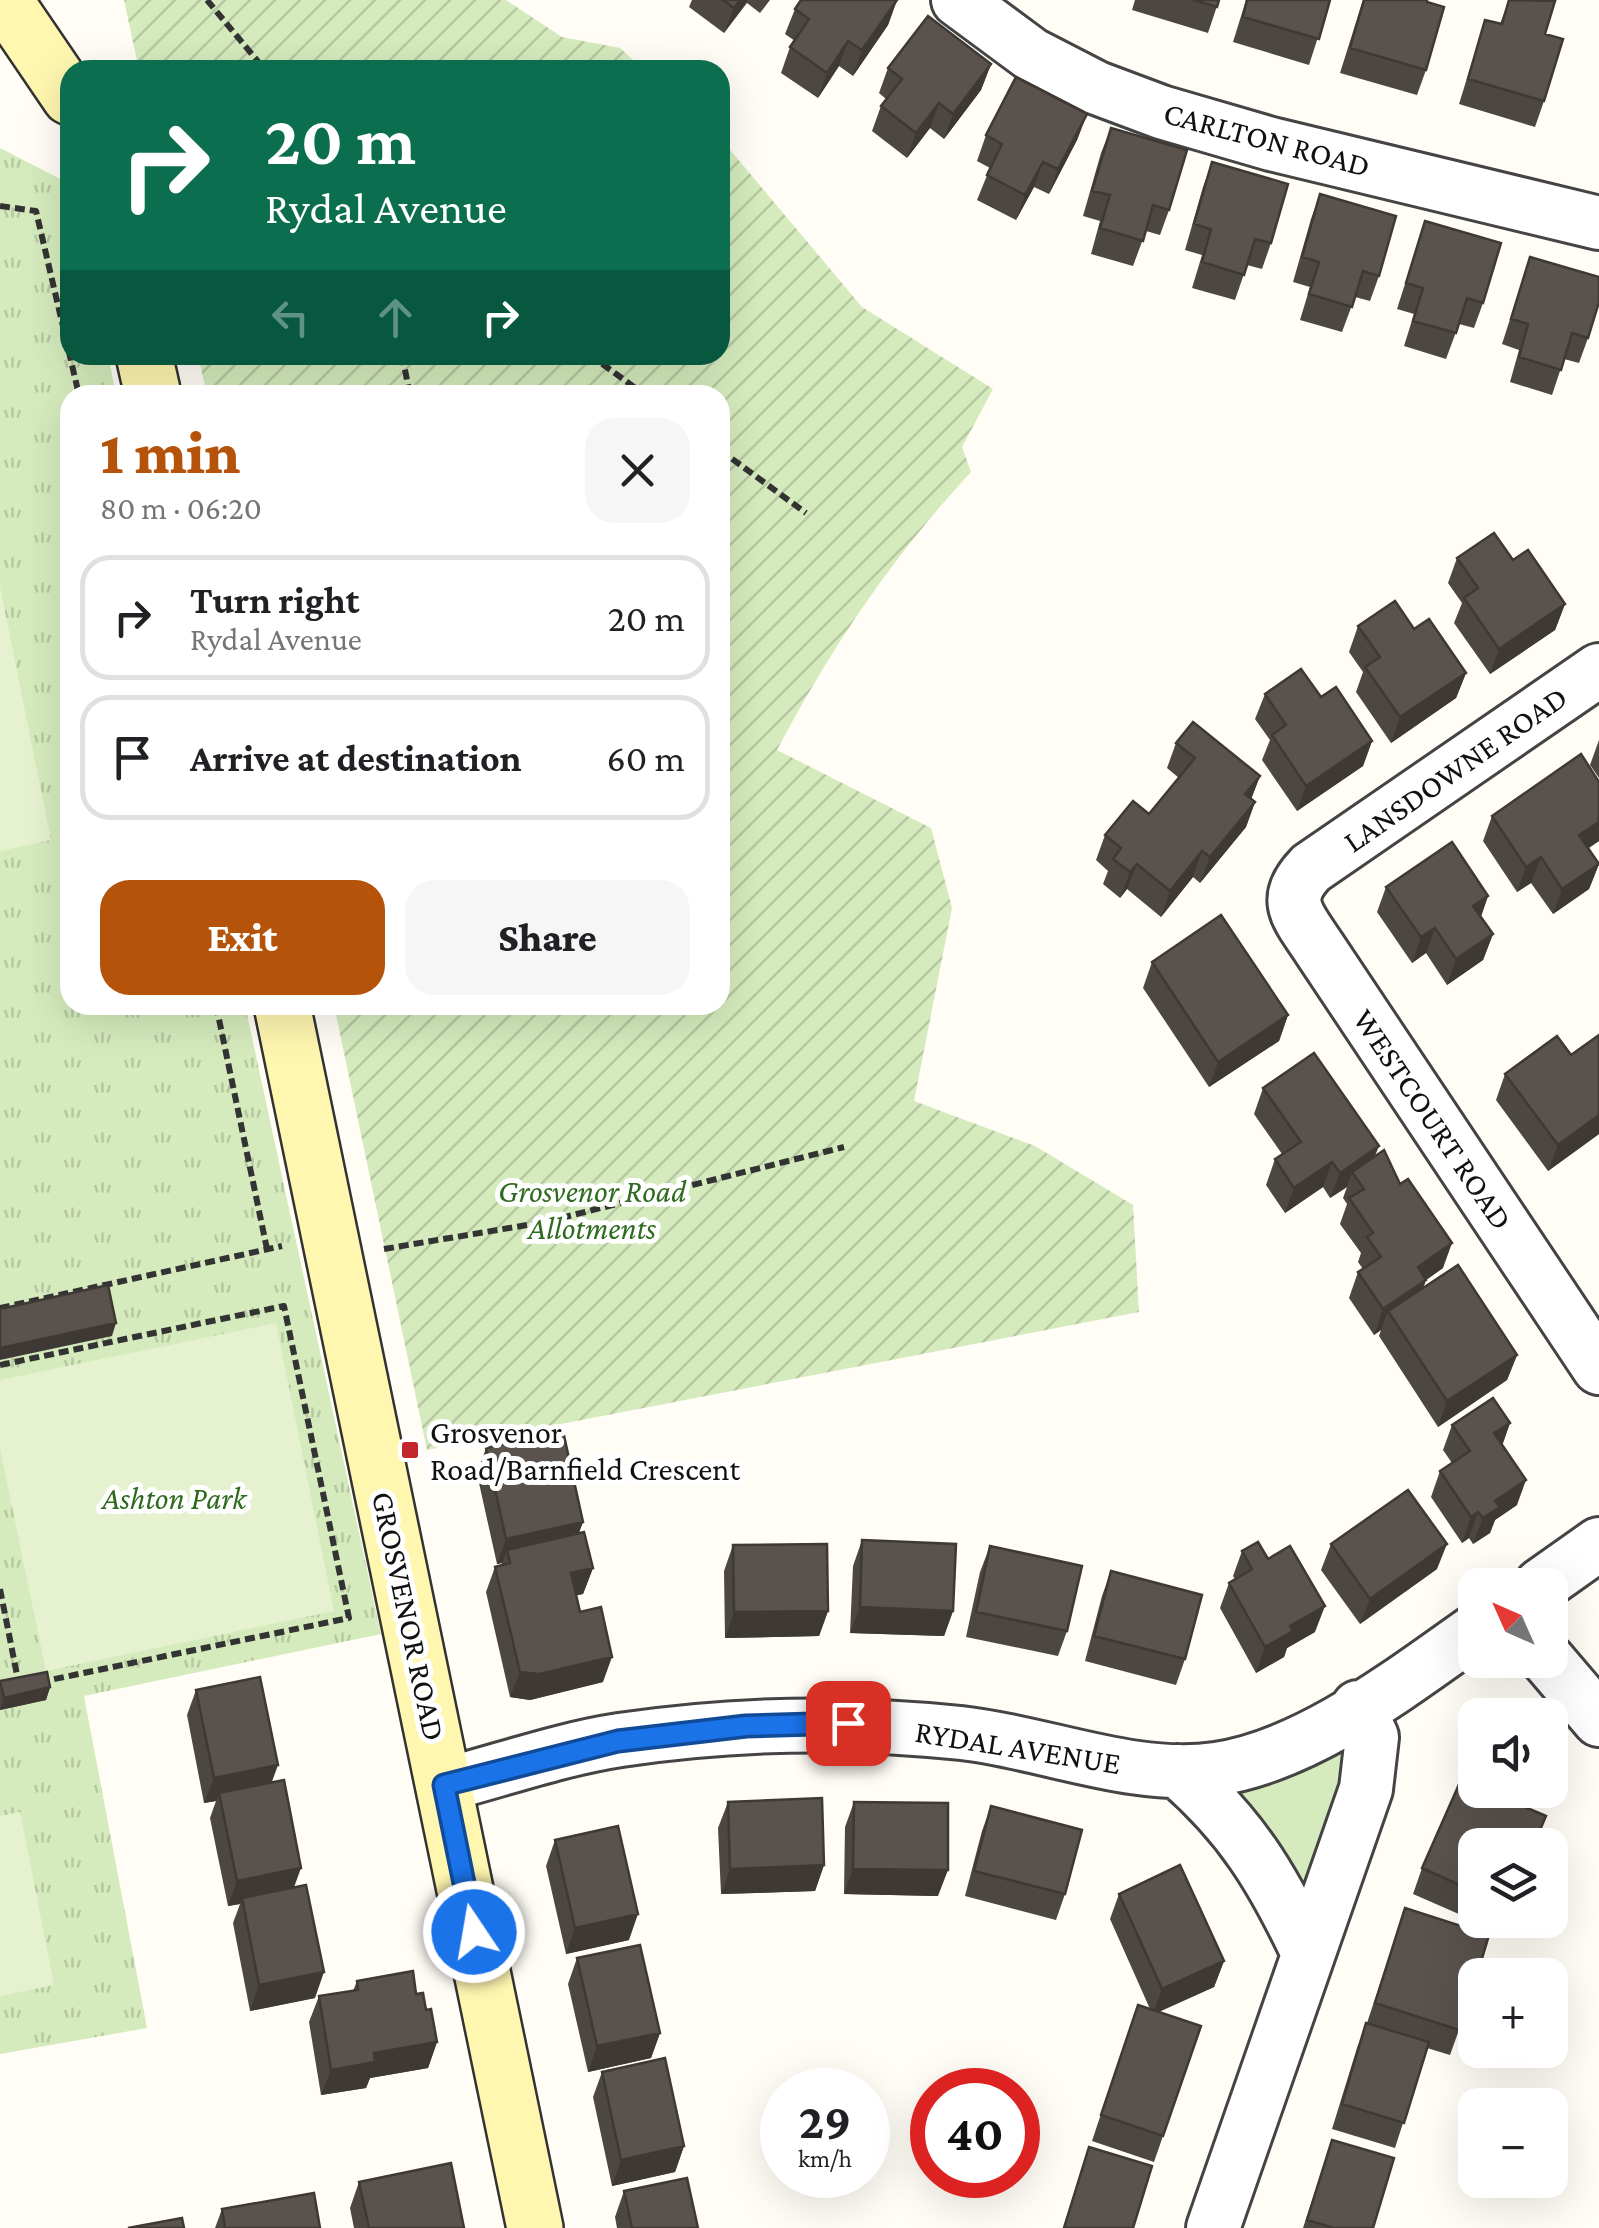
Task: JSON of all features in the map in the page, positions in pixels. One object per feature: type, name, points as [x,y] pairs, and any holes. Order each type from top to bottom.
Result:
[{"type":"street","points":[[4,0],[60,82]]},
{"type":"street","name":"CARLTON ROAD","points":[[958,0],[1031,54],[1097,88],[1161,112],[1271,144],[1599,223]]},
{"type":"street","name":"LANSDOWNE ROAD","points":[[1311,868],[1599,670]]},
{"type":"street","name":"WESTCOURT ROAD","points":[[1311,868],[1295,884],[1298,915],[1599,1368]]},
{"type":"street","name":"GROSVENOR ROAD","points":[[284,1015],[535,2228]]},
{"type":"street","points":[[1565,1568],[1599,1544]]},
{"type":"street","name":"RYDAL AVENUE","points":[[444,1785],[618,1741],[746,1726],[848,1723],[965,1734],[1178,1771],[1217,1769],[1267,1756],[1310,1738],[1458,1642]]},
{"type":"street","points":[[1563,1678],[1599,1720]]},
{"type":"street","points":[[1213,2228],[1366,1789],[1372,1738],[1358,1707]]},
{"type":"street","points":[[1178,1771],[1249,1843],[1274,1880],[1307,1951]]},
{"type":"path","points":[[207,0],[257,60]]},
{"type":"path","points":[[0,206],[36,211],[60,314]]},
{"type":"path","points":[[604,365],[631,385]]},
{"type":"path","points":[[730,457],[806,513]]},
{"type":"path","points":[[218,1015],[268,1249]]},
{"type":"path","points":[[0,1308],[295,1243],[383,1249],[545,1222],[844,1147]]},
{"type":"path","points":[[0,1365],[284,1306],[349,1618],[0,1690]]},
{"type":"path","points":[[0,1588],[19,1686]]},
{"type":"green space","points":[[124,0],[506,0],[562,37],[620,48],[633,60],[137,60]]},
{"type":"green space","name":"Ashton Park","points":[[0,148],[60,179],[60,365],[110,365],[114,385],[60,385],[60,1015],[247,1015],[381,1634],[84,1696],[147,2028],[0,2054]]},
{"type":"green space","name":"Grosvenor Road Allotments","points":[[730,150],[862,307],[993,389],[962,447],[971,472],[915,537],[865,605],[819,675],[777,750],[931,828],[952,908],[914,1101],[1035,1146],[1133,1205],[1139,1312],[427,1450],[336,1015],[730,1015],[730,385],[205,385],[200,365],[730,365]]},
{"type":"green space","points":[[0,587],[51,840],[0,851]]},
{"type":"green space","points":[[276,1323],[334,1611],[46,1671],[0,1448],[0,1380]]},
{"type":"green space","points":[[1372,1737],[1331,1884],[1274,1880],[1217,1769]]},
{"type":"green space","points":[[20,1812],[54,1985],[0,1996],[0,1816]]},
{"type":"building","points":[[723,0],[740,0],[734,8]]},
{"type":"building","points":[[801,0],[897,0],[862,50],[848,41],[827,73],[790,47],[809,19],[795,9]]},
{"type":"building","points":[[1193,0],[1219,0],[1217,7]]},
{"type":"building","points":[[1247,0],[1330,0],[1319,39],[1243,17]]},
{"type":"building","points":[[1364,0],[1427,0],[1444,7],[1426,70],[1350,48]]},
{"type":"building","points":[[1509,0],[1555,1],[1545,34],[1563,39],[1544,101],[1468,79],[1485,20],[1502,24]]},
{"type":"building","points":[[928,16],[991,64],[953,114],[939,103],[916,133],[881,106],[902,79],[888,68]]},
{"type":"building","points":[[1016,77],[1087,114],[1058,169],[1043,162],[1025,195],[987,175],[1002,144],[986,135]]},
{"type":"building","points":[[1111,128],[1187,150],[1169,210],[1153,205],[1143,241],[1100,228],[1110,195],[1092,191]]},
{"type":"building","points":[[1212,162],[1288,184],[1271,243],[1255,239],[1244,275],[1202,262],[1211,229],[1194,224]]},
{"type":"building","points":[[1320,194],[1396,216],[1379,276],[1363,271],[1352,307],[1309,294],[1319,262],[1302,257]]},
{"type":"building","points":[[1425,221],[1501,243],[1483,303],[1467,298],[1456,333],[1413,321],[1423,288],[1406,283]]},
{"type":"building","points":[[1530,257],[1599,277],[1599,302],[1588,338],[1572,333],[1561,370],[1519,357],[1528,324],[1511,319]]},
{"type":"building","points":[[1494,533],[1513,560],[1528,550],[1565,604],[1499,649],[1464,598],[1478,588],[1457,558]]},
{"type":"building","points":[[1395,601],[1414,629],[1429,619],[1466,673],[1400,717],[1365,667],[1380,657],[1358,626]]},
{"type":"building","points":[[1301,669],[1321,697],[1336,687],[1372,741],[1306,786],[1272,735],[1286,725],[1265,694]]},
{"type":"building","points":[[1193,722],[1260,776],[1245,794],[1255,802],[1210,857],[1202,851],[1170,891],[1137,864],[1130,872],[1113,859],[1121,848],[1105,835],[1133,801],[1149,814],[1195,758],[1176,743]]},
{"type":"building","points":[[1581,754],[1599,782],[1599,822],[1579,835],[1599,864],[1562,889],[1541,857],[1526,867],[1492,816]]},
{"type":"building","points":[[1452,842],[1488,896],[1473,906],[1493,934],[1456,959],[1435,928],[1421,937],[1386,887]]},
{"type":"building","points":[[1221,915],[1288,1015],[1218,1062],[1152,962]]},
{"type":"building","points":[[1599,1035],[1599,1115],[1558,1145],[1505,1074],[1557,1036],[1571,1055]]},
{"type":"building","points":[[1314,1053],[1379,1146],[1340,1173],[1332,1162],[1294,1188],[1275,1159],[1301,1142],[1263,1088]]},
{"type":"building","points":[[1384,1150],[1400,1184],[1408,1179],[1452,1243],[1418,1267],[1426,1280],[1383,1309],[1358,1272],[1381,1257],[1367,1237],[1373,1233],[1349,1198],[1364,1189],[1352,1172]]},
{"type":"building","points":[[1458,1265],[1517,1355],[1447,1401],[1388,1311]]},
{"type":"building","points":[[108,1285],[116,1323],[0,1348],[0,1309]]},
{"type":"building","points":[[1493,1398],[1510,1423],[1494,1433],[1526,1480],[1495,1501],[1500,1507],[1483,1518],[1478,1512],[1471,1517],[1440,1471],[1470,1451],[1452,1425]]},
{"type":"building","points":[[563,1431],[583,1522],[506,1539],[486,1448]]},
{"type":"building","points":[[1408,1490],[1447,1544],[1370,1599],[1331,1544]]},
{"type":"building","points":[[584,1532],[593,1568],[571,1573],[580,1612],[601,1607],[612,1657],[539,1674],[520,1672],[495,1567],[510,1563],[507,1550]]},
{"type":"building","points":[[862,1540],[956,1544],[953,1611],[860,1607]]},
{"type":"building","points":[[1258,1542],[1268,1559],[1290,1546],[1325,1606],[1290,1626],[1293,1631],[1265,1647],[1229,1583],[1252,1569],[1242,1551]]},
{"type":"building","points":[[827,1544],[828,1611],[734,1612],[733,1545]]},
{"type":"building","points":[[990,1546],[1082,1566],[1067,1631],[976,1612]]},
{"type":"building","points":[[1111,1571],[1202,1595],[1185,1659],[1094,1636]]},
{"type":"building","points":[[47,1672],[50,1687],[4,1698],[0,1681]]},
{"type":"building","points":[[260,1677],[278,1765],[214,1778],[196,1690]]},
{"type":"building","points":[[284,1780],[301,1868],[237,1881],[219,1793]]},
{"type":"building","points":[[1458,1787],[1458,1808],[1527,1808],[1546,1816],[1541,1828],[1458,1828],[1458,1884],[1422,1868]]},
{"type":"building","points":[[822,1798],[824,1865],[730,1869],[728,1802]]},
{"type":"building","points":[[854,1802],[948,1803],[948,1870],[853,1869]]},
{"type":"building","points":[[991,1806],[1082,1830],[1065,1894],[974,1871]]},
{"type":"building","points":[[618,1826],[638,1914],[575,1928],[555,1840]]},
{"type":"building","points":[[1180,1865],[1224,1961],[1162,1989],[1119,1894]]},
{"type":"building","points":[[306,1885],[324,1972],[259,1985],[242,1898]]},
{"type":"building","points":[[1405,1908],[1458,1925],[1458,1938],[1488,1938],[1482,1958],[1458,1958],[1458,2030],[1375,2003]]},
{"type":"building","points":[[640,1945],[660,2033],[597,2046],[577,1958]]},
{"type":"building","points":[[413,1971],[416,1994],[423,1993],[426,2010],[431,2009],[437,2042],[374,2053],[375,2062],[331,2070],[319,1996],[358,1990],[357,1981]]},
{"type":"building","points":[[1138,2005],[1201,2026],[1163,2136],[1101,2115]]},
{"type":"building","points":[[1366,2023],[1429,2042],[1404,2123],[1342,2104]]},
{"type":"building","points":[[665,2058],[684,2146],[621,2160],[602,2072]]},
{"type":"building","points":[[1332,2140],[1394,2158],[1373,2228],[1334,2228],[1307,2220]]},
{"type":"building","points":[[1089,2147],[1152,2166],[1133,2228],[1064,2228]]},
{"type":"building","points":[[451,2163],[464,2228],[369,2228],[359,2182]]},
{"type":"building","points":[[687,2178],[698,2228],[632,2228],[624,2191]]},
{"type":"building","points":[[314,2193],[320,2228],[225,2228],[222,2209]]},
{"type":"building","points":[[182,2218],[184,2228],[128,2228]]},
{"type":"place","name":"Grosvenor Road/Barnfield Crescent","points":[[410,1450]]},
{"type":"route","points":[[474,1932],[444,1785],[618,1741],[746,1726],[848,1723]]}]
